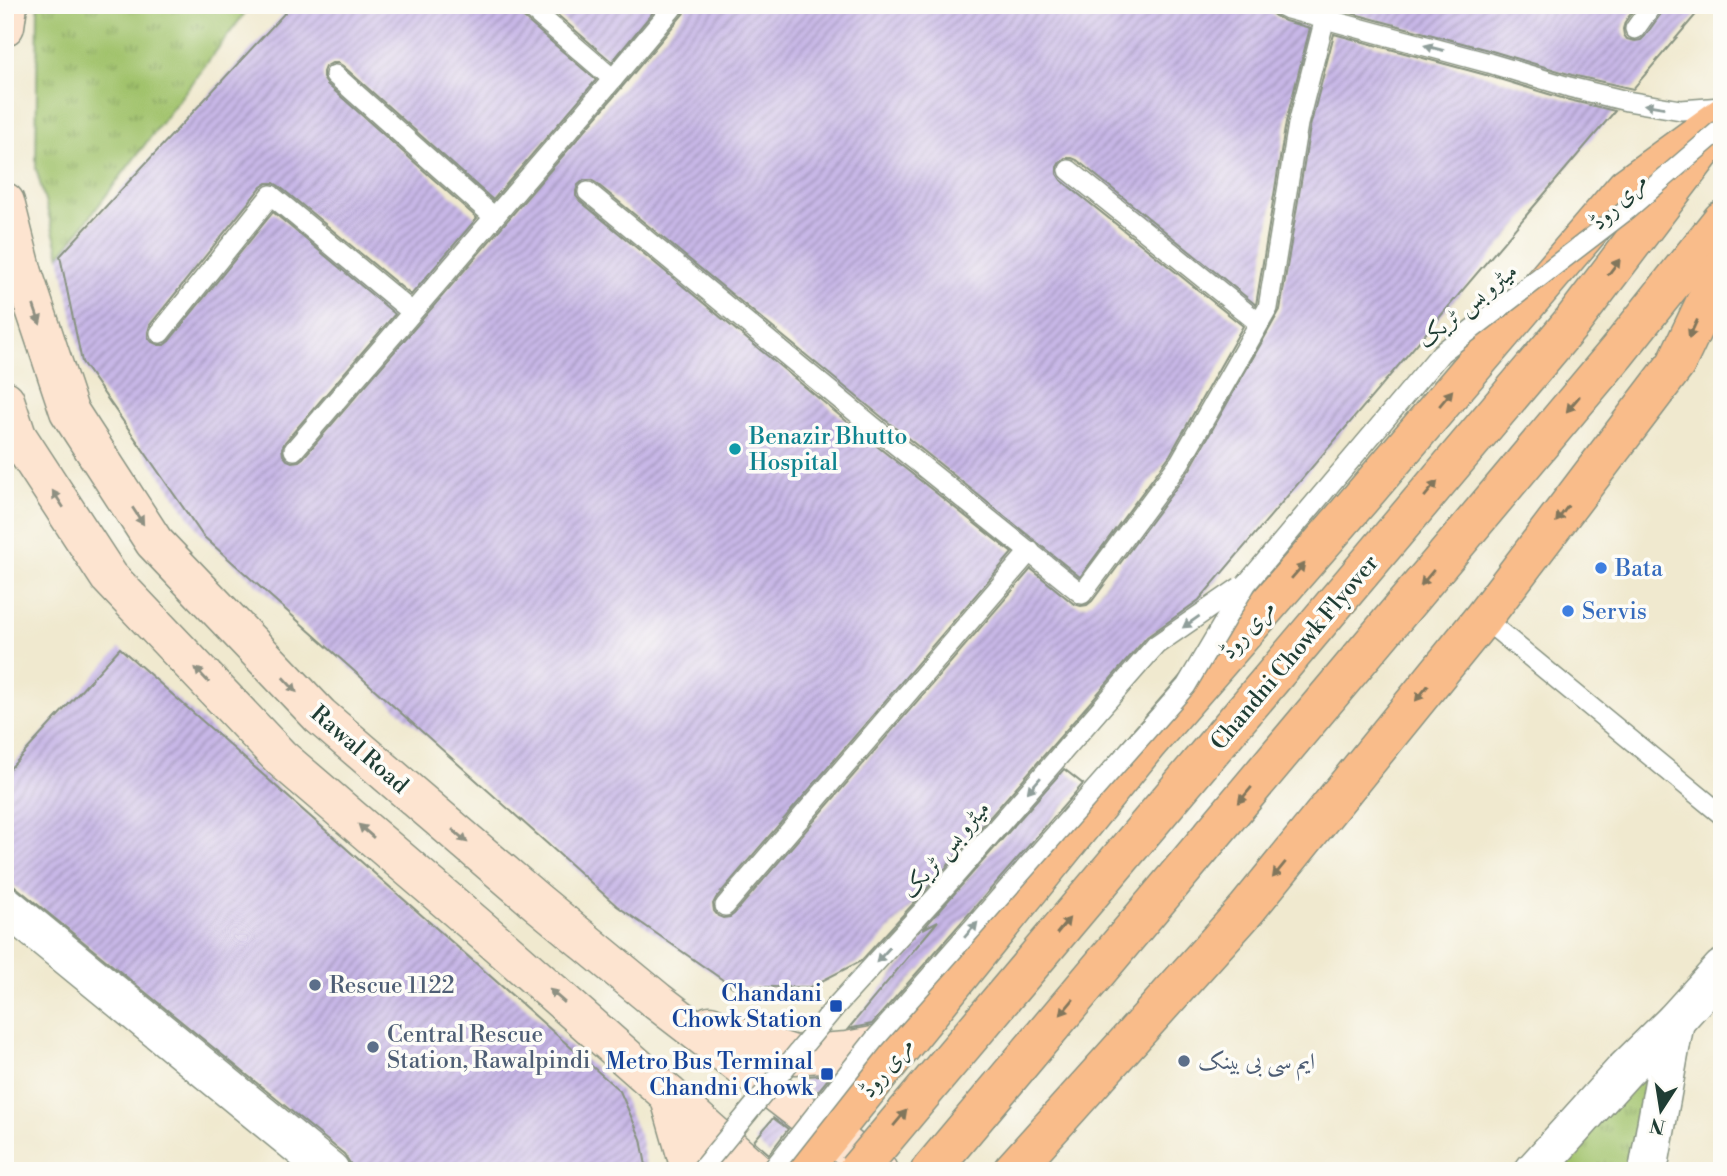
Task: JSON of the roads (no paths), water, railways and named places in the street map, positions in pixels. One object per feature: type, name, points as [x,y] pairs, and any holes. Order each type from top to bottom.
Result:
[{"type":"main road","points":[[5,26],[8,5]]},
{"type":"main road","name":"مری روڈ","points":[[801,1171],[1147,744],[1626,187],[1722,117]]},
{"type":"main road","name":"Chandni Chowk Flyover","points":[[857,1171],[1573,321],[1722,127]]},
{"type":"main road","name":"Rawal Road","points":[[5,202],[23,273],[69,411],[154,541],[320,716],[657,1001],[878,1171]]},
{"type":"main road","points":[[930,1171],[1617,352],[1722,220]]},
{"type":"main road","points":[[1012,1171],[1247,909],[1483,618],[1676,365],[1722,267]]},
{"type":"main road","points":[[5,400],[18,436],[109,577],[271,748],[755,1171]]},
{"type":"main road","points":[[657,1001],[739,1038],[794,1055],[847,1051],[909,1039]]},
{"type":"main road","points":[[669,1095],[689,1171]]},
{"type":"street","points":[[5,905],[330,1171]]},
{"type":"street","points":[[1534,1171],[1624,1071],[1675,1021],[1722,969]]},
{"type":"street","points":[[1648,1171],[1675,1021]]},
{"type":"lane","points":[[527,5],[613,79]]},
{"type":"lane","points":[[293,450],[675,5]]},
{"type":"lane","points":[[1280,5],[1626,101],[1681,110],[1722,107]]},
{"type":"lane","points":[[1635,29],[1652,5]]},
{"type":"lane","points":[[588,192],[1082,594],[1180,462],[1268,308],[1298,124],[1325,18]]},
{"type":"lane","points":[[335,75],[494,217]]},
{"type":"lane","name":"میٹرو بس ٹریک","points":[[771,1171],[873,1040],[1186,686],[1247,583],[1441,353],[1627,210],[1722,127]]},
{"type":"lane","points":[[1069,170],[1259,323]]},
{"type":"lane","points":[[160,333],[271,195],[412,312]]},
{"type":"lane","points":[[725,906],[1030,551]]},
{"type":"lane","name":"میٹرو بس ٹریک","points":[[700,1171],[836,1006],[953,878],[1156,645],[1247,583]]},
{"type":"lane","points":[[1483,618],[1722,815]]},
{"type":"place","name":"Benazir Bhutto Hospital","points":[[735,449]]},
{"type":"place","name":"Bata","points":[[1601,568]]},
{"type":"place","name":"Servis","points":[[1568,611]]},
{"type":"place","name":"Rescue 1122","points":[[315,985]]},
{"type":"place","name":"Chandani Chowk Station","points":[[836,1006]]},
{"type":"place","name":"Central Rescue Station, Rawalpindi","points":[[373,1047]]},
{"type":"place","name":"ایم سی بی بینک","points":[[1184,1061]]},
{"type":"place","name":"Metro Bus Terminal Chandni Chowk","points":[[827,1074]]}]
